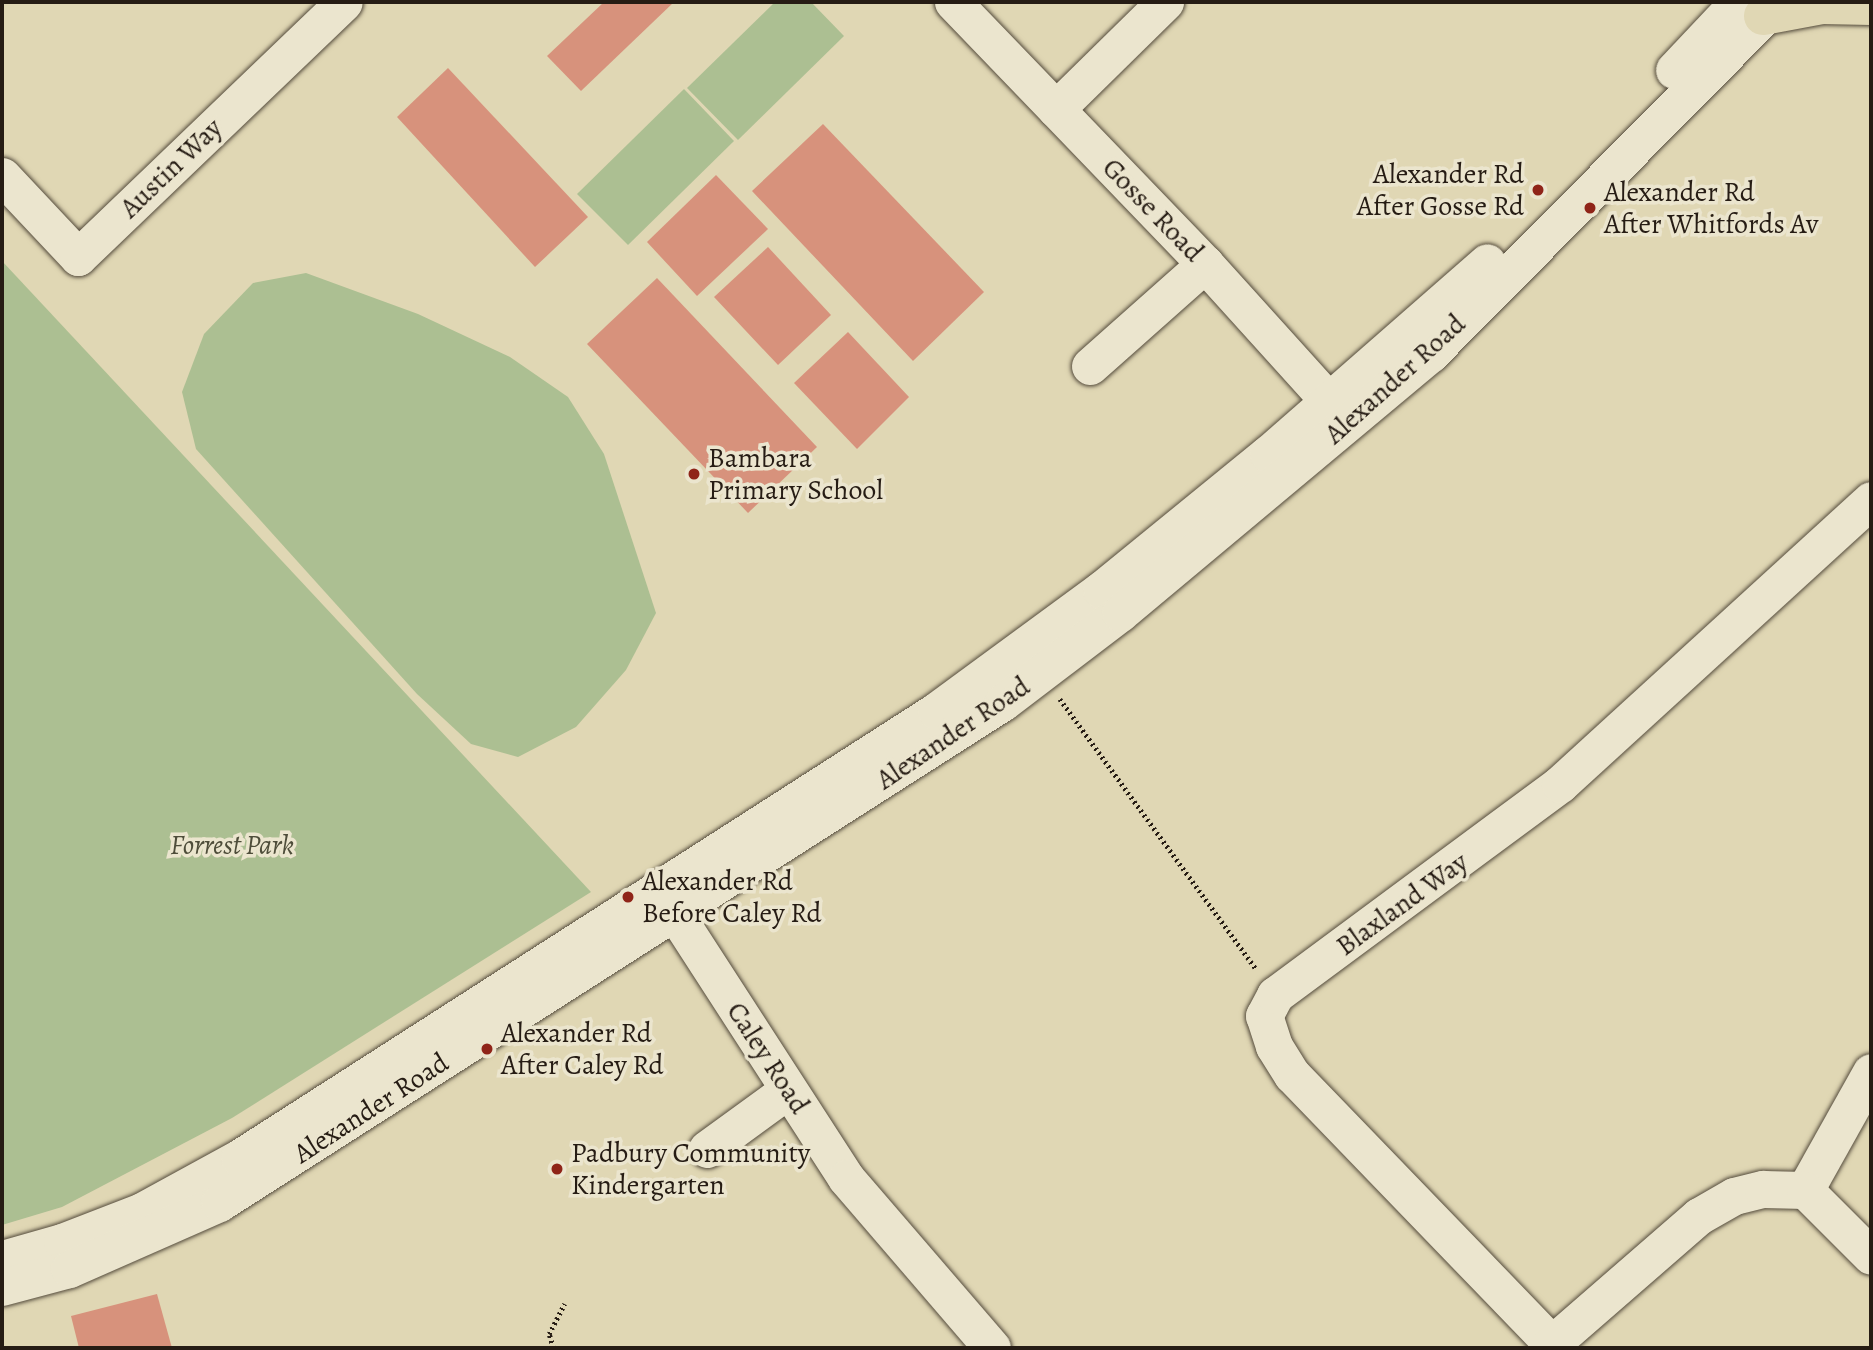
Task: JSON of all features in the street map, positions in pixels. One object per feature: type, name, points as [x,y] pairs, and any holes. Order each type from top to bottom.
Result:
[{"type":"main road","points":[[1760,6],[1871,6]]},
{"type":"street","name":"Austin Way","points":[[2,176],[78,257],[344,2]]},
{"type":"street","name":"Gosse Road","points":[[953,2],[1205,264],[1339,412]]},
{"type":"street","points":[[1056,109],[1165,2]]},
{"type":"street","name":"Alexander Road","points":[[2,1258],[62,1242],[189,1187],[1003,702],[1120,613],[1339,412],[1430,354],[1760,6]]},
{"type":"street","points":[[1090,366],[1205,264]]},
{"type":"street","name":"Blaxland Way","points":[[1275,995],[1560,784],[1871,500]]},
{"type":"street","name":"Alexander Road","points":[[2,1287],[69,1269],[219,1203],[667,902]]},
{"type":"street","name":"Caley Road","points":[[667,902],[788,1090],[863,1199],[992,1348]]},
{"type":"street","points":[[1275,995],[1264,1016],[1274,1046],[1292,1075],[1550,1346],[1699,1216],[1744,1194],[1805,1190],[1871,1256]]},
{"type":"street","points":[[1805,1190],[1871,1072]]},
{"type":"street","points":[[707,1149],[788,1090]]},
{"type":"path","points":[[1056,694],[1275,995]]},
{"type":"path","points":[[553,1348],[548,1334],[564,1304]]},
{"type":"green space","points":[[775,2],[811,2],[844,36],[738,140],[687,88]]},
{"type":"green space","points":[[684,89],[734,141],[628,245],[577,194]]},
{"type":"green space","name":"Forrest Park","points":[[2,261],[591,892],[232,1118],[62,1207],[2,1225]]},
{"type":"green space","points":[[306,273],[418,314],[510,357],[568,397],[604,454],[656,613],[626,670],[576,727],[518,757],[471,744],[417,694],[196,449],[182,392],[204,334],[253,283]]},
{"type":"building","points":[[604,2],[674,2],[581,91],[547,56]]},
{"type":"building","points":[[448,68],[588,217],[535,267],[397,117]]},
{"type":"building","points":[[823,124],[984,292],[913,361],[752,191]]},
{"type":"building","points":[[716,175],[768,229],[697,296],[647,242]]},
{"type":"building","points":[[768,247],[831,315],[778,365],[714,297]]},
{"type":"building","points":[[657,278],[817,447],[748,513],[587,344]]},
{"type":"building","points":[[848,332],[909,397],[857,449],[794,383]]},
{"type":"building","points":[[157,1294],[172,1348],[79,1348],[71,1316]]},
{"type":"place","name":"Alexander Rd After Gosse Rd","points":[[1538,190]]},
{"type":"place","name":"Alexander Rd After Whitfords Av","points":[[1590,208]]},
{"type":"place","name":"Bambara Primary School","points":[[694,474]]},
{"type":"place","name":"Alexander Rd Before Caley Rd","points":[[628,897]]},
{"type":"place","name":"Alexander Rd After Caley Rd","points":[[487,1049]]},
{"type":"place","name":"Padbury Community Kindergarten","points":[[557,1169]]}]
